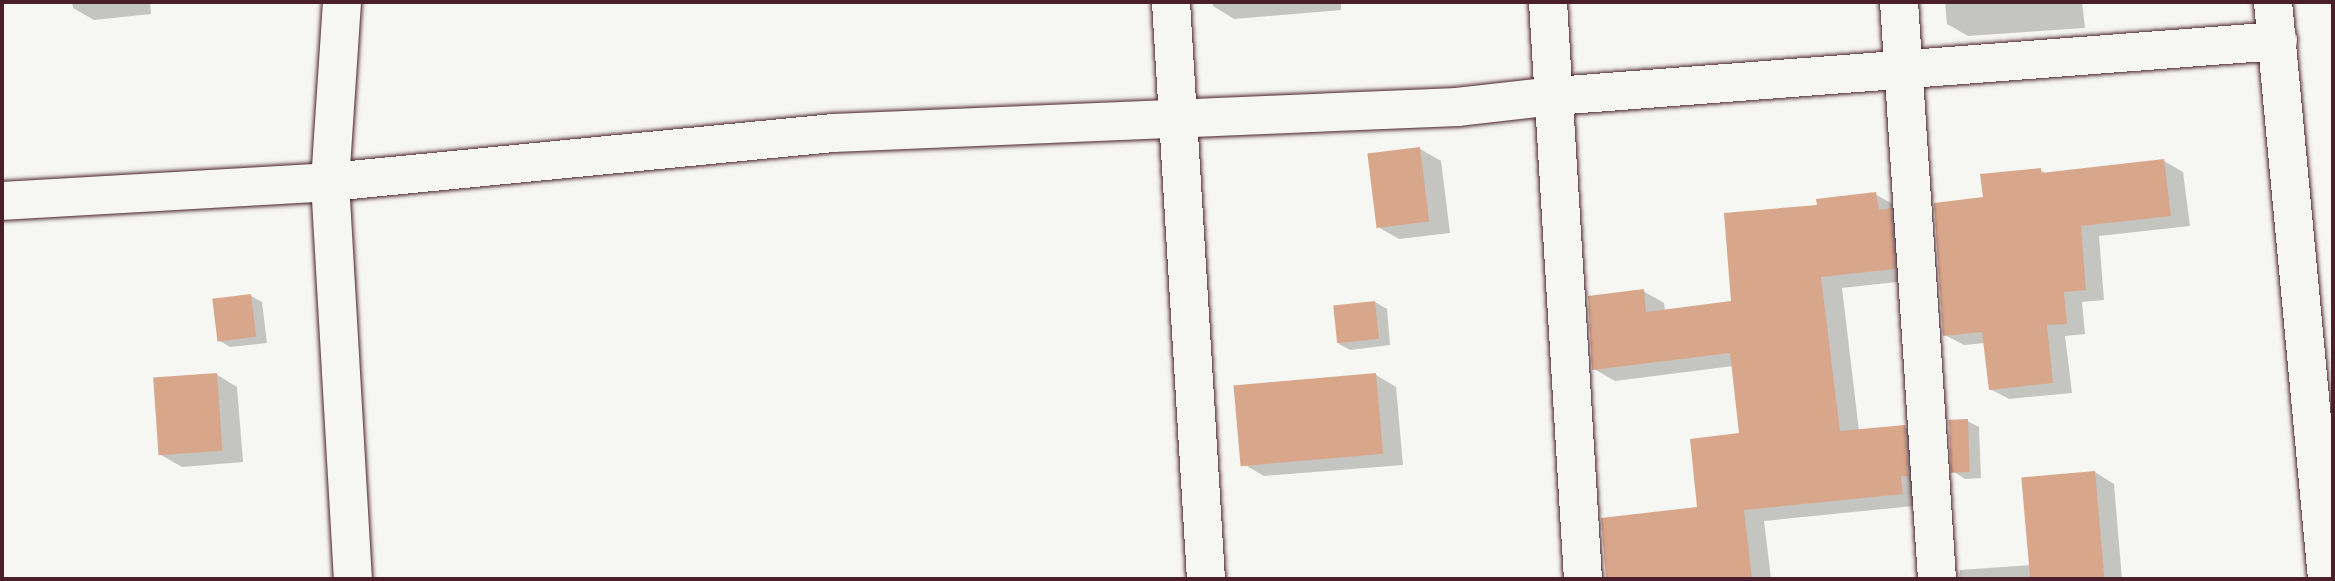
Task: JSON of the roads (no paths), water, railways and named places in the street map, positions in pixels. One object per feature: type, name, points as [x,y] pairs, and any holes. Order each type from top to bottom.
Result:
[{"type":"street","points":[[342,2],[330,182],[353,579]]},
{"type":"street","points":[[1171,2],[1206,579]]},
{"type":"street","points":[[1548,2],[1583,579]]},
{"type":"street","points":[[1899,2],[1920,282],[1937,579]]},
{"type":"street","points":[[2273,2],[2327,579]]},
{"type":"street","points":[[2,201],[330,182],[833,133],[1457,107],[1555,96],[2278,41]]}]
